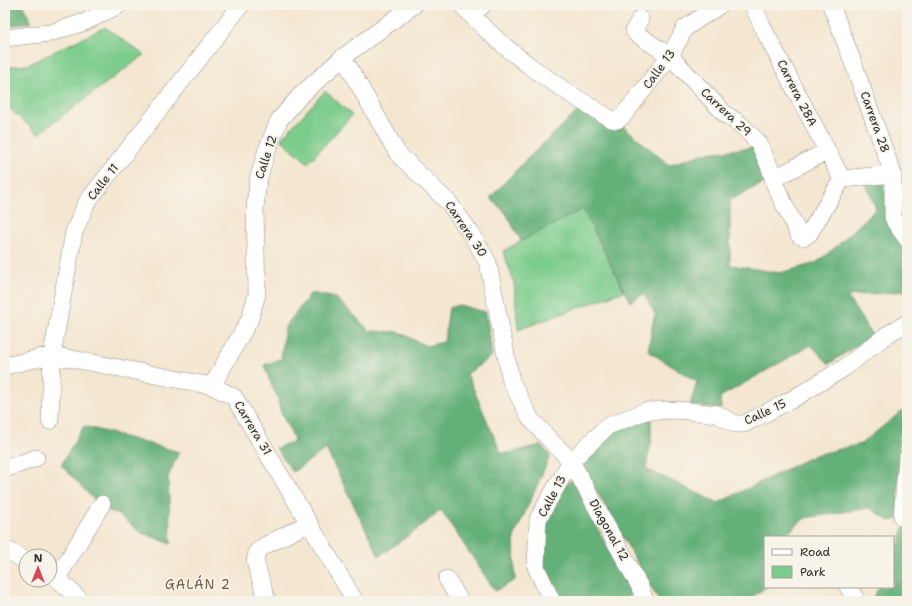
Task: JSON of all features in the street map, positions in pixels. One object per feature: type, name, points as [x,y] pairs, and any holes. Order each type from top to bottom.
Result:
[{"type":"street","points":[[5,38],[50,33],[85,22],[119,5]]},
{"type":"street","name":"Calle 11","points":[[50,421],[52,355],[74,232],[86,202],[241,5]]},
{"type":"street","name":"Calle 12","points":[[212,386],[250,319],[257,294],[255,209],[258,180],[267,150],[279,120],[300,96],[343,57],[414,5]]},
{"type":"street","name":"Calle 13","points":[[472,8],[505,47],[563,90],[611,119],[617,120],[622,116],[670,56],[685,28],[720,5]]},
{"type":"street","name":"Carrera 28A","points":[[753,5],[842,179]]},
{"type":"street","name":"Carrera 28","points":[[831,5],[852,57],[894,174],[893,217],[907,239]]},
{"type":"street","name":"Carrera 29","points":[[640,19],[634,32],[670,56],[725,114],[740,124],[759,143],[775,185],[799,235],[804,237],[809,234],[842,179]]},
{"type":"street","name":"Carrera 30","points":[[343,57],[398,154],[449,203],[473,236],[488,263],[511,381],[530,418],[571,460]]},
{"type":"street","points":[[773,179],[827,151]]},
{"type":"street","points":[[842,179],[894,174]]},
{"type":"street","name":"Calle 15","points":[[571,460],[608,426],[646,411],[678,410],[717,414],[735,424],[744,424],[791,400],[844,368],[888,334],[907,323]]},
{"type":"street","name":"Carrera 31","points":[[5,366],[52,355],[212,386],[234,397],[355,601]]},
{"type":"street","points":[[5,469],[36,458]]},
{"type":"street","points":[[902,517],[907,458]]},
{"type":"street","name":"Calle 13","points":[[551,601],[536,567],[538,519],[571,460]]},
{"type":"street","name":"Diagonal 12","points":[[571,460],[639,585],[645,601]]},
{"type":"street","points":[[58,569],[102,504]]},
{"type":"street","points":[[268,601],[254,561],[257,552],[264,546],[309,523]]},
{"type":"street","points":[[5,549],[18,556]]},
{"type":"street","points":[[447,579],[460,601]]},
{"type":"street","points":[[58,580],[81,601]]},
{"type":"street","points":[[849,588],[857,601]]},
{"type":"green space","points":[[5,5],[23,5],[31,22],[5,27]]},
{"type":"green space","points":[[105,27],[144,55],[38,134],[5,104],[5,67],[27,65]]},
{"type":"green space","points":[[325,91],[352,115],[308,163],[281,139]]},
{"type":"green space","points":[[578,111],[618,130],[623,126],[669,165],[706,153],[748,148],[756,145],[766,182],[730,200],[730,265],[780,273],[816,263],[837,246],[876,209],[865,181],[892,182],[907,245],[907,291],[847,296],[872,335],[829,364],[811,345],[720,397],[721,409],[690,405],[697,382],[648,351],[654,317],[656,316],[644,294],[630,302],[583,209],[521,241],[506,213],[490,198],[524,162]]},
{"type":"green space","points":[[583,208],[624,291],[518,330],[514,282],[503,251]]},
{"type":"green space","points":[[311,293],[336,298],[370,331],[399,332],[426,346],[444,342],[449,308],[459,305],[486,312],[492,356],[467,374],[501,453],[509,453],[541,445],[550,456],[514,537],[515,580],[495,591],[441,510],[419,528],[379,556],[326,449],[293,472],[276,448],[295,441],[281,413],[277,396],[264,365],[281,359],[285,327]]},
{"type":"green space","points":[[907,407],[899,439],[898,519],[889,521],[870,508],[805,518],[784,536],[764,536],[765,588],[747,601],[659,601],[579,460],[612,431],[651,416],[651,442],[646,469],[718,503],[815,455],[861,444]]},
{"type":"green space","points":[[84,426],[179,452],[168,477],[171,544],[140,532],[119,515],[103,509],[61,465]]},
{"type":"green space","points":[[572,479],[632,595],[614,601],[552,601],[543,569],[540,520],[562,488]]},
{"type":"green space","points":[[907,517],[907,601],[871,601],[878,588],[894,588],[894,559]]},
{"type":"district","name":"GALÁN 2","points":[[198,584]]}]
